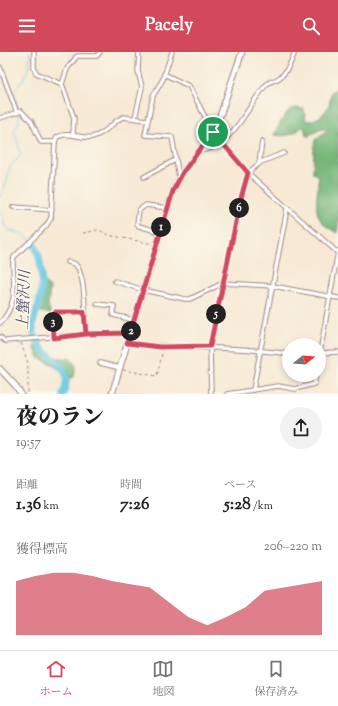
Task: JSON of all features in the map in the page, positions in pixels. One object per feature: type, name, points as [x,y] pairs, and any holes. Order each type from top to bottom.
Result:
[{"type":"main road","points":[[112,394],[167,208],[179,177],[213,132],[224,108],[242,52]]},
{"type":"main road","points":[[0,369],[21,394]]},
{"type":"street","points":[[34,52],[34,68],[36,73],[62,84]]},
{"type":"street","points":[[73,134],[74,118],[62,84],[67,69],[77,56],[93,58],[100,52]]},
{"type":"street","points":[[135,118],[142,87],[138,71],[139,52]]},
{"type":"street","points":[[172,52],[164,74],[153,96],[145,135],[172,137],[179,177]]},
{"type":"street","points":[[198,152],[222,142],[236,130],[266,85],[270,81],[277,79],[286,71],[295,52]]},
{"type":"street","points":[[0,67],[17,113]]},
{"type":"street","points":[[164,74],[189,86],[213,132],[248,173],[287,209],[338,251],[323,338]]},
{"type":"street","points":[[0,118],[22,111],[31,121],[41,142],[55,142]]},
{"type":"street","points":[[0,323],[11,307],[14,297],[14,257],[48,223],[52,210],[55,142],[60,135],[73,134],[92,137],[104,132],[123,117],[147,120]]},
{"type":"street","points":[[259,164],[262,141]]},
{"type":"street","points":[[211,394],[210,346],[241,198],[248,173],[259,164],[284,153]]},
{"type":"street","points":[[144,177],[175,160]]},
{"type":"street","points":[[160,232],[139,226],[137,224],[139,210],[146,205],[167,208]]},
{"type":"street","points":[[13,207],[52,210]]},
{"type":"street","points":[[253,390],[262,349],[272,286],[287,209]]},
{"type":"street","points":[[68,262],[75,264],[80,274],[84,300],[86,334]]},
{"type":"street","points":[[116,282],[143,290],[190,299],[223,283],[272,286],[338,298]]},
{"type":"street","points":[[97,304],[114,306],[113,315],[134,320]]},
{"type":"street","points":[[54,338],[54,313],[84,312]]},
{"type":"street","points":[[0,337],[5,342],[86,334],[130,333]]},
{"type":"street","points":[[127,343],[164,346],[210,346],[262,349],[282,353]]},
{"type":"street","points":[[326,353],[338,352]]},
{"type":"street","points":[[100,363],[120,368]]},
{"type":"street","points":[[227,394],[278,386],[295,389],[314,384],[314,382]]},
{"type":"path","points":[[83,233],[96,229],[103,231],[108,235],[156,244]]},
{"type":"path","points":[[22,340],[23,351],[28,363],[28,394]]},
{"type":"path","points":[[120,368],[158,376],[164,346]]},
{"type":"green space","points":[[338,89],[338,233],[328,228],[318,216],[318,176],[313,173],[315,140],[327,129],[321,128],[309,136],[306,135],[304,127],[289,135],[274,135],[291,109],[304,109],[306,121],[318,118],[325,112],[329,104],[332,91]]},
{"type":"green space","points":[[43,281],[50,288],[48,306],[51,314],[38,311],[42,299]]},
{"type":"green space","points":[[36,344],[63,370],[64,373],[52,364],[39,358],[35,349]]},
{"type":"green space","points":[[55,357],[71,359],[76,366],[74,377],[69,378],[68,371]]},
{"type":"waterway","points":[[18,110],[13,91],[26,74],[29,65],[30,52]]},
{"type":"waterway","points":[[0,197],[6,184],[10,166],[21,154],[14,130],[19,122],[19,113]]},
{"type":"waterway","points":[[0,208],[5,227],[8,230],[24,234],[34,244]]},
{"type":"waterway","name":"上蟹沢川","points":[[34,244],[41,266],[42,281],[39,304],[34,319],[33,330],[38,343],[57,362],[66,374],[66,383],[63,394]]},
{"type":"route","points":[[213,132],[179,177],[173,191],[130,333],[86,334],[84,312],[55,312],[53,315],[54,338],[86,334],[130,333],[127,343],[160,347],[210,346],[241,198],[248,173],[213,132]]}]
